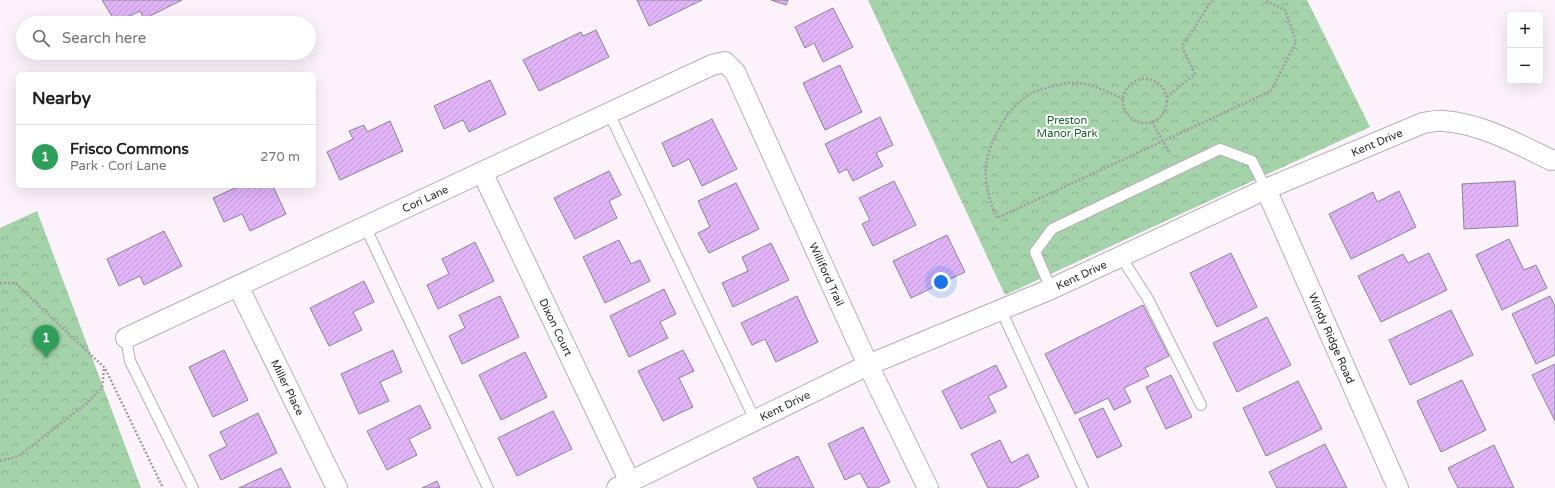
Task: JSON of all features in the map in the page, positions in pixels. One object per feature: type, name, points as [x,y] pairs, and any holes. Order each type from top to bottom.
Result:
[{"type":"street","name":"Cori Lane","points":[[126,338],[712,65],[725,62]]},
{"type":"street","name":"Williford Trail","points":[[725,62],[735,72],[868,365],[928,488]]},
{"type":"street","name":"Kent Drive","points":[[624,485],[868,365],[1052,289],[1266,188],[1423,123],[1444,121],[1472,126],[1508,139],[1554,163]]},
{"type":"street","name":"Dixon Court","points":[[482,172],[624,485]]},
{"type":"street","name":"Windy Ridge Road","points":[[1266,188],[1398,488]]},
{"type":"street","name":"Miller Place","points":[[238,286],[337,488]]},
{"type":"lane","points":[[609,113],[755,420]]},
{"type":"lane","points":[[1052,289],[1034,252],[1052,229],[1220,149],[1252,162],[1266,188]]},
{"type":"lane","points":[[365,226],[488,488]]},
{"type":"lane","points":[[1121,256],[1148,299],[1202,406]]},
{"type":"lane","points":[[1001,310],[1083,488]]},
{"type":"lane","points":[[126,338],[130,361],[193,488]]},
{"type":"path","points":[[1167,97],[1160,84],[1147,79],[1140,79],[1129,86],[1123,99],[1126,112],[1131,117],[1145,123],[1152,122],[1164,112],[1167,97],[1195,74],[1182,47],[1210,2],[1215,0]]},
{"type":"path","points":[[1123,99],[1096,86],[1069,83],[1030,93],[1014,108],[1000,127],[986,165],[990,203],[996,218],[1271,91],[1296,42],[1284,10],[1264,0]]},
{"type":"path","points":[[1152,122],[1178,169]]},
{"type":"path","points":[[0,283],[15,283],[104,368],[163,488]]},
{"type":"path","points":[[0,461],[19,456],[88,403],[102,388],[104,368]]},
{"type":"green space","name":"Preston Manor Park","points":[[868,0],[1307,0],[1370,127],[1005,295]]},
{"type":"green space","points":[[37,211],[141,488],[0,488],[0,228]]},
{"type":"building","points":[[102,0],[182,0],[150,16],[142,16],[140,11],[130,16],[112,16]]},
{"type":"building","points":[[637,0],[702,0],[649,26]]},
{"type":"building","points":[[771,0],[788,0],[786,5]]},
{"type":"building","points":[[833,8],[853,47],[823,62],[814,43],[805,48],[795,27]]},
{"type":"building","points":[[596,30],[609,57],[539,91],[523,60],[581,32],[583,36]]},
{"type":"building","points":[[840,65],[862,112],[825,130],[803,83]]},
{"type":"building","points":[[490,80],[506,114],[469,132],[463,120],[444,129],[434,106]]},
{"type":"building","points":[[880,117],[893,145],[876,153],[883,166],[853,181],[847,169],[839,173],[825,144]]},
{"type":"building","points":[[712,119],[737,169],[702,186],[689,159],[673,167],[662,143]]},
{"type":"building","points":[[390,121],[403,151],[340,180],[327,152],[353,139],[349,131],[364,125],[367,132]]},
{"type":"building","points":[[609,171],[621,195],[609,201],[617,218],[575,239],[554,198]]},
{"type":"building","points":[[894,181],[916,225],[873,246],[862,224],[870,220],[859,198]]},
{"type":"building","points":[[1515,181],[1518,226],[1464,229],[1462,184]]},
{"type":"building","points":[[736,183],[759,229],[709,253],[698,233],[710,227],[698,201]]},
{"type":"building","points":[[235,188],[274,188],[286,214],[250,231],[242,214],[224,222],[213,198]]},
{"type":"building","points":[[1399,191],[1416,227],[1351,259],[1329,214],[1373,192],[1377,202]]},
{"type":"building","points":[[164,231],[182,266],[144,285],[140,276],[119,286],[107,259]]},
{"type":"building","points":[[947,235],[965,272],[911,298],[893,261]]},
{"type":"building","points":[[1509,239],[1524,270],[1536,265],[1547,288],[1502,310],[1476,255]]},
{"type":"building","points":[[619,240],[631,264],[640,260],[650,281],[605,303],[583,257]]},
{"type":"building","points":[[475,242],[494,281],[438,309],[427,285],[449,274],[442,259]]},
{"type":"building","points":[[771,243],[789,280],[733,307],[722,283],[748,271],[742,257]]},
{"type":"building","points":[[1231,253],[1257,307],[1217,327],[1190,273]]},
{"type":"building","points":[[1429,253],[1447,290],[1381,322],[1358,276],[1403,254],[1408,263]]},
{"type":"building","points":[[364,281],[374,302],[353,312],[362,330],[329,346],[310,308]]},
{"type":"building","points":[[664,289],[676,314],[660,322],[668,338],[629,357],[610,316]]},
{"type":"building","points":[[500,296],[519,337],[462,364],[449,336],[465,328],[459,315]]},
{"type":"building","points":[[797,296],[818,342],[776,362],[765,339],[752,345],[741,323]]},
{"type":"building","points":[[1550,296],[1555,306],[1555,355],[1536,364],[1512,314]]},
{"type":"building","points":[[1143,305],[1169,356],[1145,368],[1149,376],[1124,388],[1131,402],[1114,410],[1108,398],[1075,414],[1045,354]]},
{"type":"building","points":[[1451,310],[1473,355],[1410,385],[1389,340]]},
{"type":"building","points":[[1267,317],[1291,365],[1237,392],[1213,343]]},
{"type":"building","points":[[224,350],[248,400],[213,417],[189,367]]},
{"type":"building","points":[[393,350],[402,372],[380,382],[389,401],[359,414],[341,374]]},
{"type":"building","points":[[683,350],[694,371],[679,378],[693,407],[663,421],[638,371]]},
{"type":"building","points":[[525,352],[547,397],[501,420],[479,375]]},
{"type":"building","points":[[1555,364],[1555,421],[1532,375]]},
{"type":"building","points":[[996,365],[1007,387],[988,396],[996,412],[961,429],[942,391]]},
{"type":"building","points":[[1171,375],[1192,417],[1166,429],[1146,387]]},
{"type":"building","points":[[1462,380],[1486,430],[1441,452],[1417,401]]},
{"type":"building","points":[[1298,381],[1322,429],[1266,456],[1243,408]]},
{"type":"building","points":[[420,405],[431,428],[409,439],[417,455],[387,470],[367,431]]},
{"type":"building","points":[[1103,408],[1122,446],[1097,458],[1079,419]]},
{"type":"building","points":[[553,411],[572,449],[517,476],[498,438]]},
{"type":"building","points":[[258,413],[277,453],[221,480],[209,455],[227,446],[220,432]]},
{"type":"building","points":[[863,427],[890,482],[877,488],[868,488],[860,473],[845,480],[828,444]]},
{"type":"building","points":[[1000,440],[1011,463],[1028,454],[1039,477],[1017,488],[988,488],[971,454]]},
{"type":"building","points":[[1325,444],[1347,488],[1277,488],[1269,472]]},
{"type":"building","points":[[1494,445],[1514,488],[1458,488],[1448,468]]},
{"type":"building","points":[[798,456],[814,488],[758,488],[753,478]]},
{"type":"building","points":[[281,468],[291,488],[239,488]]},
{"type":"building","points":[[437,481],[440,488],[422,488]]},
{"type":"place","name":"Frisco Commons","points":[[46,358]]}]
